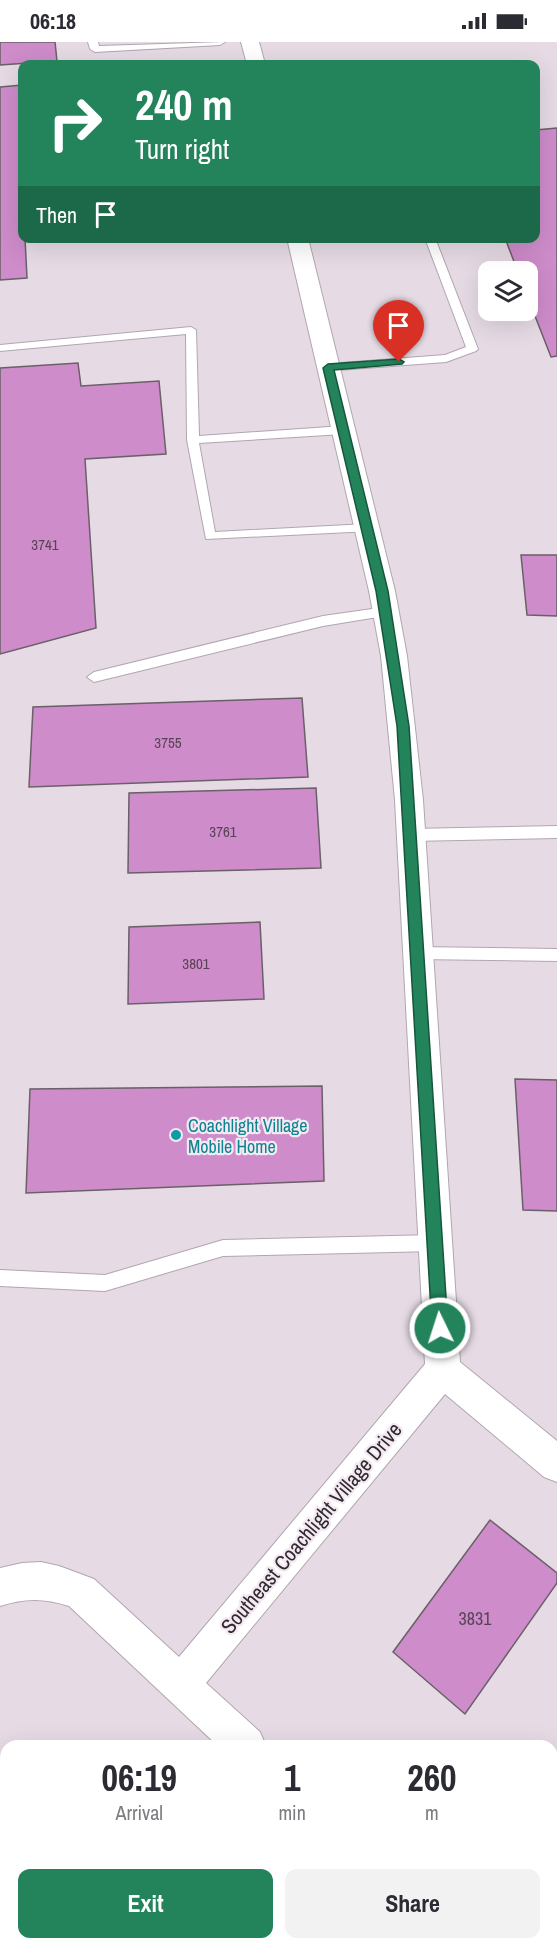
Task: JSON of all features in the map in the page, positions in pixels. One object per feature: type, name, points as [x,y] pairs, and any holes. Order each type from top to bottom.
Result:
[{"type":"street","points":[[250,42],[255,60]]},
{"type":"street","points":[[298,243],[386,612],[403,726],[443,1370],[557,1464]]},
{"type":"street","name":"Southeast Coachlight Village Drive","points":[[180,1685],[443,1370]]},
{"type":"street","points":[[0,1587],[17,1581],[49,1580],[81,1592],[240,1740]]},
{"type":"lane","points":[[93,42],[95,49],[220,42]]},
{"type":"lane","points":[[328,368],[446,358],[472,349],[432,243]]},
{"type":"lane","points":[[0,348],[191,330],[193,440],[210,536],[367,528]]},
{"type":"lane","points":[[193,440],[343,430]]},
{"type":"lane","points":[[94,676],[323,621],[386,612]]},
{"type":"lane","points":[[410,835],[557,832]]},
{"type":"lane","points":[[416,953],[557,955]]},
{"type":"lane","points":[[0,1278],[105,1283],[223,1248],[435,1243]]},
{"type":"building","points":[[0,42],[55,42],[57,60],[18,60],[18,64],[0,65]]},
{"type":"building","points":[[18,85],[18,243],[25,243],[27,278],[0,280],[0,87]]},
{"type":"building","points":[[557,128],[557,356],[551,357],[537,321],[538,261],[514,261],[507,243],[540,243],[540,130]]},
{"type":"building","points":[[78,363],[81,386],[159,381],[166,454],[85,459],[96,628],[0,654],[0,368]]},
{"type":"building","points":[[521,555],[557,555],[557,616],[527,615]]},
{"type":"building","points":[[302,698],[308,777],[29,787],[33,707]]},
{"type":"building","points":[[316,788],[321,868],[128,873],[129,793]]},
{"type":"building","points":[[260,922],[264,999],[128,1004],[129,927]]},
{"type":"building","points":[[515,1079],[557,1080],[557,1211],[523,1210]]},
{"type":"building","name":"Coachlight Village Mobile Home","points":[[322,1086],[324,1181],[26,1193],[30,1089]]},
{"type":"building","points":[[490,1520],[557,1573],[557,1583],[465,1714],[393,1652]]},
{"type":"place","name":"Coachlight Village Mobile Home","points":[[176,1135]]},
{"type":"route","points":[[399,362],[328,368],[382,591],[394,656],[403,726],[440,1328]]}]
